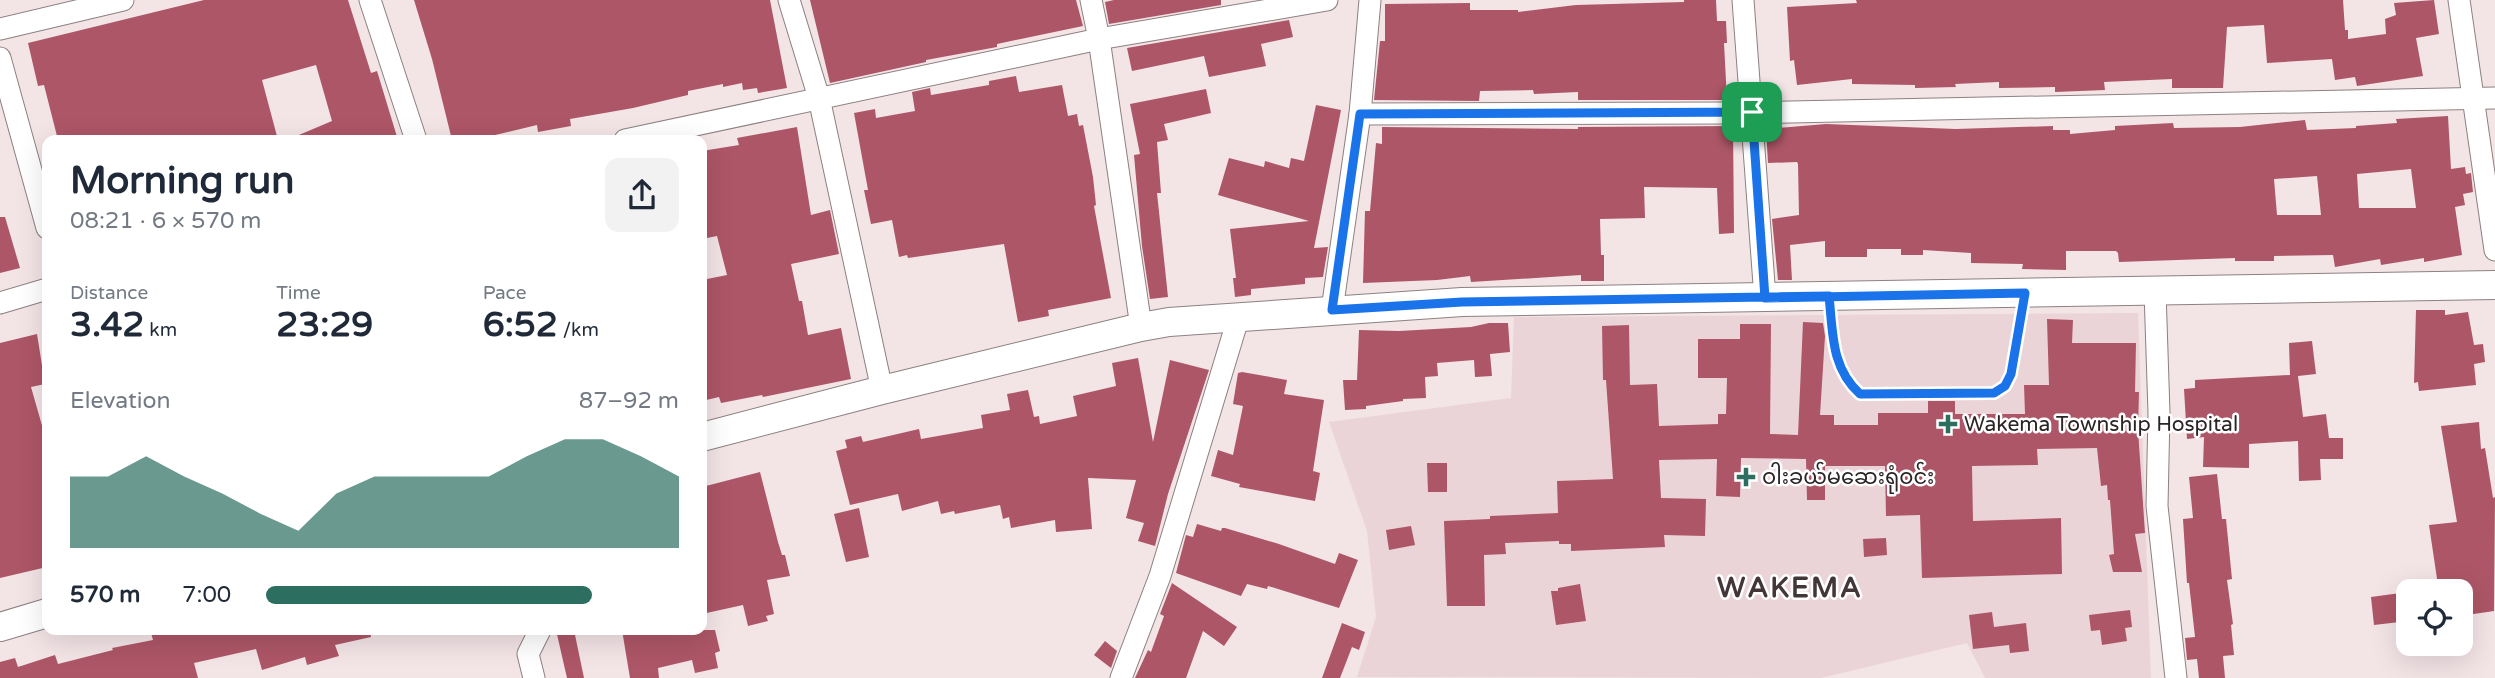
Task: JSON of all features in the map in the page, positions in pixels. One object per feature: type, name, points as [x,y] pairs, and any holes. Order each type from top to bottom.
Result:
[{"type":"street","points":[[0,29],[123,0]]},
{"type":"street","points":[[370,0],[414,135]]},
{"type":"street","points":[[789,0],[819,98],[882,390]]},
{"type":"street","points":[[1091,0],[1141,327]]},
{"type":"street","points":[[648,135],[1099,39],[1326,0]]},
{"type":"street","points":[[1332,310],[1360,114],[1370,0]]},
{"type":"street","points":[[1742,0],[1765,298]]},
{"type":"street","points":[[2459,0],[2495,250]]},
{"type":"street","points":[[0,58],[42,210]]},
{"type":"street","points":[[1360,114],[1752,112],[2495,98]]},
{"type":"street","points":[[707,436],[882,390],[1169,322],[1462,302],[2495,285]]},
{"type":"street","points":[[0,303],[42,290]]},
{"type":"street","points":[[2155,291],[2159,413],[2157,506],[2176,678]]},
{"type":"street","points":[[1121,678],[1160,576],[1238,318]]},
{"type":"street","points":[[0,627],[42,614]]},
{"type":"street","points":[[534,678],[528,654],[538,635]]},
{"type":"lane","points":[[1829,296],[1837,359],[1846,381],[1860,394],[1994,393],[2005,386],[2011,374],[2025,293]]},
{"type":"shaded area","name":"ဝါးခယ်မဆေးရုံဝင်း","points":[[2138,313],[2151,678],[1985,678],[1967,643],[1821,678],[1357,677],[1376,617],[1367,531],[1329,422],[1511,398],[1514,317]]},
{"type":"building","points":[[204,0],[348,0],[371,73],[377,71],[396,135],[299,135],[332,121],[316,65],[262,80],[277,135],[57,135],[44,85],[38,86],[28,43]]},
{"type":"building","points":[[414,0],[770,0],[787,88],[758,93],[757,88],[743,90],[742,83],[723,87],[723,84],[688,91],[688,95],[633,108],[570,119],[571,126],[538,132],[537,125],[495,135],[451,135]]},
{"type":"building","points":[[810,0],[1076,0],[1083,26],[830,83]]},
{"type":"building","points":[[1221,0],[1221,5],[1109,24],[1105,2]]},
{"type":"building","points":[[1716,0],[1717,21],[1726,21],[1727,43],[1724,43],[1727,100],[1578,100],[1578,92],[1534,94],[1533,90],[1480,91],[1479,101],[1374,100],[1380,41],[1385,41],[1385,4],[1470,3],[1470,10],[1518,12],[1576,5]]},
{"type":"building","points":[[1856,0],[2343,0],[2348,39],[2386,34],[2385,19],[2396,15],[2394,3],[2434,0],[2439,34],[2416,38],[2423,76],[2357,86],[2355,77],[2335,80],[2332,59],[2267,63],[2264,25],[2227,27],[2223,88],[2172,88],[2172,79],[2104,82],[2105,90],[2055,92],[2055,87],[1999,88],[1999,82],[1915,88],[1915,85],[1852,84],[1852,79],[1797,85],[1794,60],[1790,61],[1787,7],[1857,3]]},
{"type":"building","points":[[1289,20],[1293,37],[1261,44],[1266,66],[1209,77],[1204,56],[1132,71],[1127,48]]},
{"type":"building","points":[[1016,76],[1019,92],[1062,85],[1068,116],[1077,114],[1079,126],[1083,125],[1111,298],[1048,310],[1049,316],[1018,322],[1004,244],[899,257],[892,220],[871,224],[864,190],[868,190],[854,113],[875,109],[876,118],[915,111],[912,92],[930,88],[931,95],[989,85],[989,81]]},
{"type":"building","points":[[1206,89],[1211,113],[1164,124],[1168,140],[1157,142],[1161,193],[1157,193],[1168,297],[1150,299],[1134,155],[1140,154],[1130,104]]},
{"type":"building","points":[[1316,105],[1341,110],[1314,248],[1328,247],[1323,277],[1305,278],[1305,284],[1251,289],[1251,295],[1235,297],[1233,278],[1236,278],[1230,229],[1309,221],[1218,195],[1229,158],[1264,167],[1265,161],[1289,168],[1291,158],[1304,161]]},
{"type":"building","points":[[2448,116],[2451,169],[2465,167],[2466,174],[2471,173],[2473,192],[2463,194],[2465,205],[2455,207],[2462,255],[2424,262],[2424,258],[2381,265],[2380,259],[2335,267],[2333,255],[2274,256],[2274,261],[2235,261],[2235,258],[2119,262],[2116,251],[2066,251],[2066,270],[2022,269],[2023,264],[1971,263],[1971,253],[1923,250],[1923,255],[1901,255],[1901,249],[1867,249],[1867,257],[1825,257],[1825,241],[1790,245],[1792,280],[1778,280],[1772,219],[1799,215],[1798,164],[1768,163],[1766,129],[1826,124],[1956,129],[2053,126],[2053,130],[2070,130],[2070,134],[2115,130],[2115,126],[2173,123],[2174,128],[2240,127],[2305,120],[2307,130],[2356,128],[2397,123],[2396,119]],"holes":[[[2411,169],[2416,208],[2359,208],[2357,174]],[[2317,176],[2321,215],[2277,215],[2274,179]]]},
{"type":"building","points":[[1733,126],[1734,233],[1719,234],[1717,188],[1644,187],[1645,218],[1600,219],[1604,281],[1581,281],[1581,275],[1471,282],[1470,276],[1363,283],[1365,211],[1370,211],[1376,143],[1382,144],[1382,127],[1578,129]]},
{"type":"building","points":[[797,127],[811,215],[830,210],[839,254],[791,264],[808,335],[841,328],[851,379],[763,397],[762,395],[721,403],[719,397],[707,400],[707,279],[727,275],[717,236],[707,238],[707,150],[739,145],[737,138]]},
{"type":"building","points":[[0,217],[5,217],[20,268],[0,273]]},
{"type":"building","points":[[2416,310],[2445,310],[2445,315],[2468,312],[2474,345],[2483,344],[2485,362],[2474,364],[2476,385],[2419,391],[2418,382],[2414,383]]},
{"type":"building","points":[[2047,319],[2073,320],[2072,343],[2136,343],[2135,392],[2139,392],[2138,430],[2145,533],[2135,534],[2142,572],[2113,572],[2109,555],[2114,554],[2110,500],[2107,485],[2101,486],[2097,448],[2037,449],[2038,465],[1972,466],[1973,521],[2061,518],[2062,574],[1922,578],[1920,515],[1886,516],[1885,466],[1825,466],[1825,500],[1807,500],[1806,459],[1741,458],[1740,497],[1716,496],[1717,459],[1659,460],[1661,498],[1706,499],[1705,536],[1664,535],[1665,547],[1571,551],[1571,544],[1559,544],[1559,541],[1505,543],[1506,554],[1484,555],[1485,606],[1447,606],[1444,521],[1558,513],[1557,481],[1613,479],[1606,380],[1603,380],[1602,326],[1629,325],[1630,385],[1657,384],[1659,426],[1718,424],[1718,414],[1726,414],[1727,378],[1698,378],[1698,339],[1740,339],[1740,324],[1771,324],[1770,434],[1798,435],[1803,322],[1823,323],[1825,336],[1820,415],[1834,415],[1834,425],[1878,425],[1878,413],[1928,413],[1928,401],[1955,401],[1955,414],[2025,414],[2024,385],[2049,385]]},
{"type":"building","points":[[1508,323],[1510,352],[1490,354],[1492,376],[1475,377],[1474,360],[1437,363],[1438,376],[1425,377],[1426,398],[1403,399],[1366,406],[1366,409],[1345,410],[1343,380],[1357,380],[1359,330],[1399,331],[1471,327]]},
{"type":"building","points":[[37,334],[42,385],[31,387],[42,426],[42,568],[0,578],[0,343]]},
{"type":"building","points":[[2312,341],[2316,374],[2298,376],[2303,417],[2326,414],[2329,438],[2343,438],[2343,459],[2320,459],[2321,480],[2299,481],[2298,441],[2249,444],[2249,468],[2203,467],[2204,437],[2187,439],[2184,389],[2195,388],[2195,380],[2290,375],[2289,343]]},
{"type":"building","points":[[1138,358],[1153,442],[1170,360],[1209,370],[1168,494],[1155,546],[1138,541],[1144,523],[1126,518],[1136,480],[1088,478],[1092,529],[1056,532],[1055,520],[1011,528],[1009,517],[1003,519],[1000,505],[955,514],[954,511],[941,514],[938,501],[902,511],[898,494],[850,505],[836,451],[847,448],[845,440],[861,436],[863,442],[919,429],[921,439],[983,428],[981,415],[1010,410],[1007,394],[1028,390],[1034,417],[1039,416],[1040,424],[1077,416],[1073,396],[1116,386],[1112,363]]},
{"type":"building","points":[[1238,373],[1287,380],[1284,394],[1324,400],[1313,471],[1320,473],[1315,501],[1239,487],[1240,484],[1211,476],[1218,450],[1233,455],[1243,406],[1233,404]]},
{"type":"building","points":[[2479,422],[2481,449],[2485,448],[2493,498],[2495,497],[2494,611],[2473,614],[2473,579],[2437,579],[2429,525],[2457,522],[2441,426]]},
{"type":"building","points":[[1427,463],[1447,463],[1447,492],[1428,492]]},
{"type":"building","points":[[760,472],[778,542],[782,555],[785,555],[790,576],[767,580],[774,614],[766,616],[768,621],[748,626],[743,605],[707,613],[707,486]]},
{"type":"building","points":[[2217,474],[2222,519],[2226,519],[2232,579],[2227,580],[2234,655],[2223,656],[2225,678],[2199,678],[2197,659],[2187,660],[2185,638],[2195,637],[2187,583],[2183,519],[2193,518],[2189,477]]},
{"type":"building","points":[[859,508],[869,557],[846,562],[834,514]]},
{"type":"building","points":[[1197,524],[1221,531],[1225,528],[1335,564],[1339,553],[1358,560],[1339,608],[1268,586],[1267,589],[1247,584],[1241,596],[1176,573],[1186,535],[1193,537]]},
{"type":"building","points":[[1411,526],[1415,545],[1389,550],[1386,530]]},
{"type":"building","points":[[1886,538],[1887,555],[1864,557],[1863,539]]},
{"type":"building","points":[[1172,583],[1237,627],[1224,646],[1203,631],[1186,678],[1135,678],[1148,650],[1151,652],[1164,616],[1160,614]]},
{"type":"building","points":[[1580,584],[1586,621],[1556,625],[1551,591]]},
{"type":"building","points":[[2396,594],[2396,622],[2374,625],[2371,597]]},
{"type":"building","points":[[2130,610],[2132,627],[2125,628],[2127,641],[2102,645],[2100,630],[2091,631],[2089,615]]},
{"type":"building","points":[[1992,612],[1994,627],[2026,623],[2029,651],[2010,653],[2009,645],[1973,649],[1969,615]]},
{"type":"building","points":[[1342,623],[1365,632],[1359,650],[1352,647],[1340,678],[1322,678]]},
{"type":"building","points":[[707,630],[715,630],[720,651],[715,653],[718,668],[695,673],[692,660],[658,668],[659,678],[630,678],[623,635],[707,635]]},
{"type":"building","points":[[152,635],[371,637],[335,645],[339,656],[307,665],[305,657],[262,670],[256,649],[194,663],[198,678],[0,678],[0,662],[15,658],[18,667],[55,655],[58,664],[113,650],[112,648],[153,640]]},
{"type":"building","points":[[557,635],[575,635],[584,678],[567,678]]},
{"type":"building","points":[[1105,641],[1117,651],[1111,668],[1094,655]]},
{"type":"place","name":"Wakema Township Hospital","points":[[1948,424]]},
{"type":"place","name":"ဝါးခယ်မဆေးရုံဝင်း","points":[[1746,477]]},
{"type":"district","name":"WAKEMA","points":[[1790,587]]},
{"type":"route","points":[[1752,112],[1360,114],[1332,310],[1462,302],[1765,298],[1829,296],[1837,359],[1846,381],[1860,394],[1994,393],[2005,386],[2011,374],[2025,293],[1829,296],[1765,298],[1752,112]]}]
